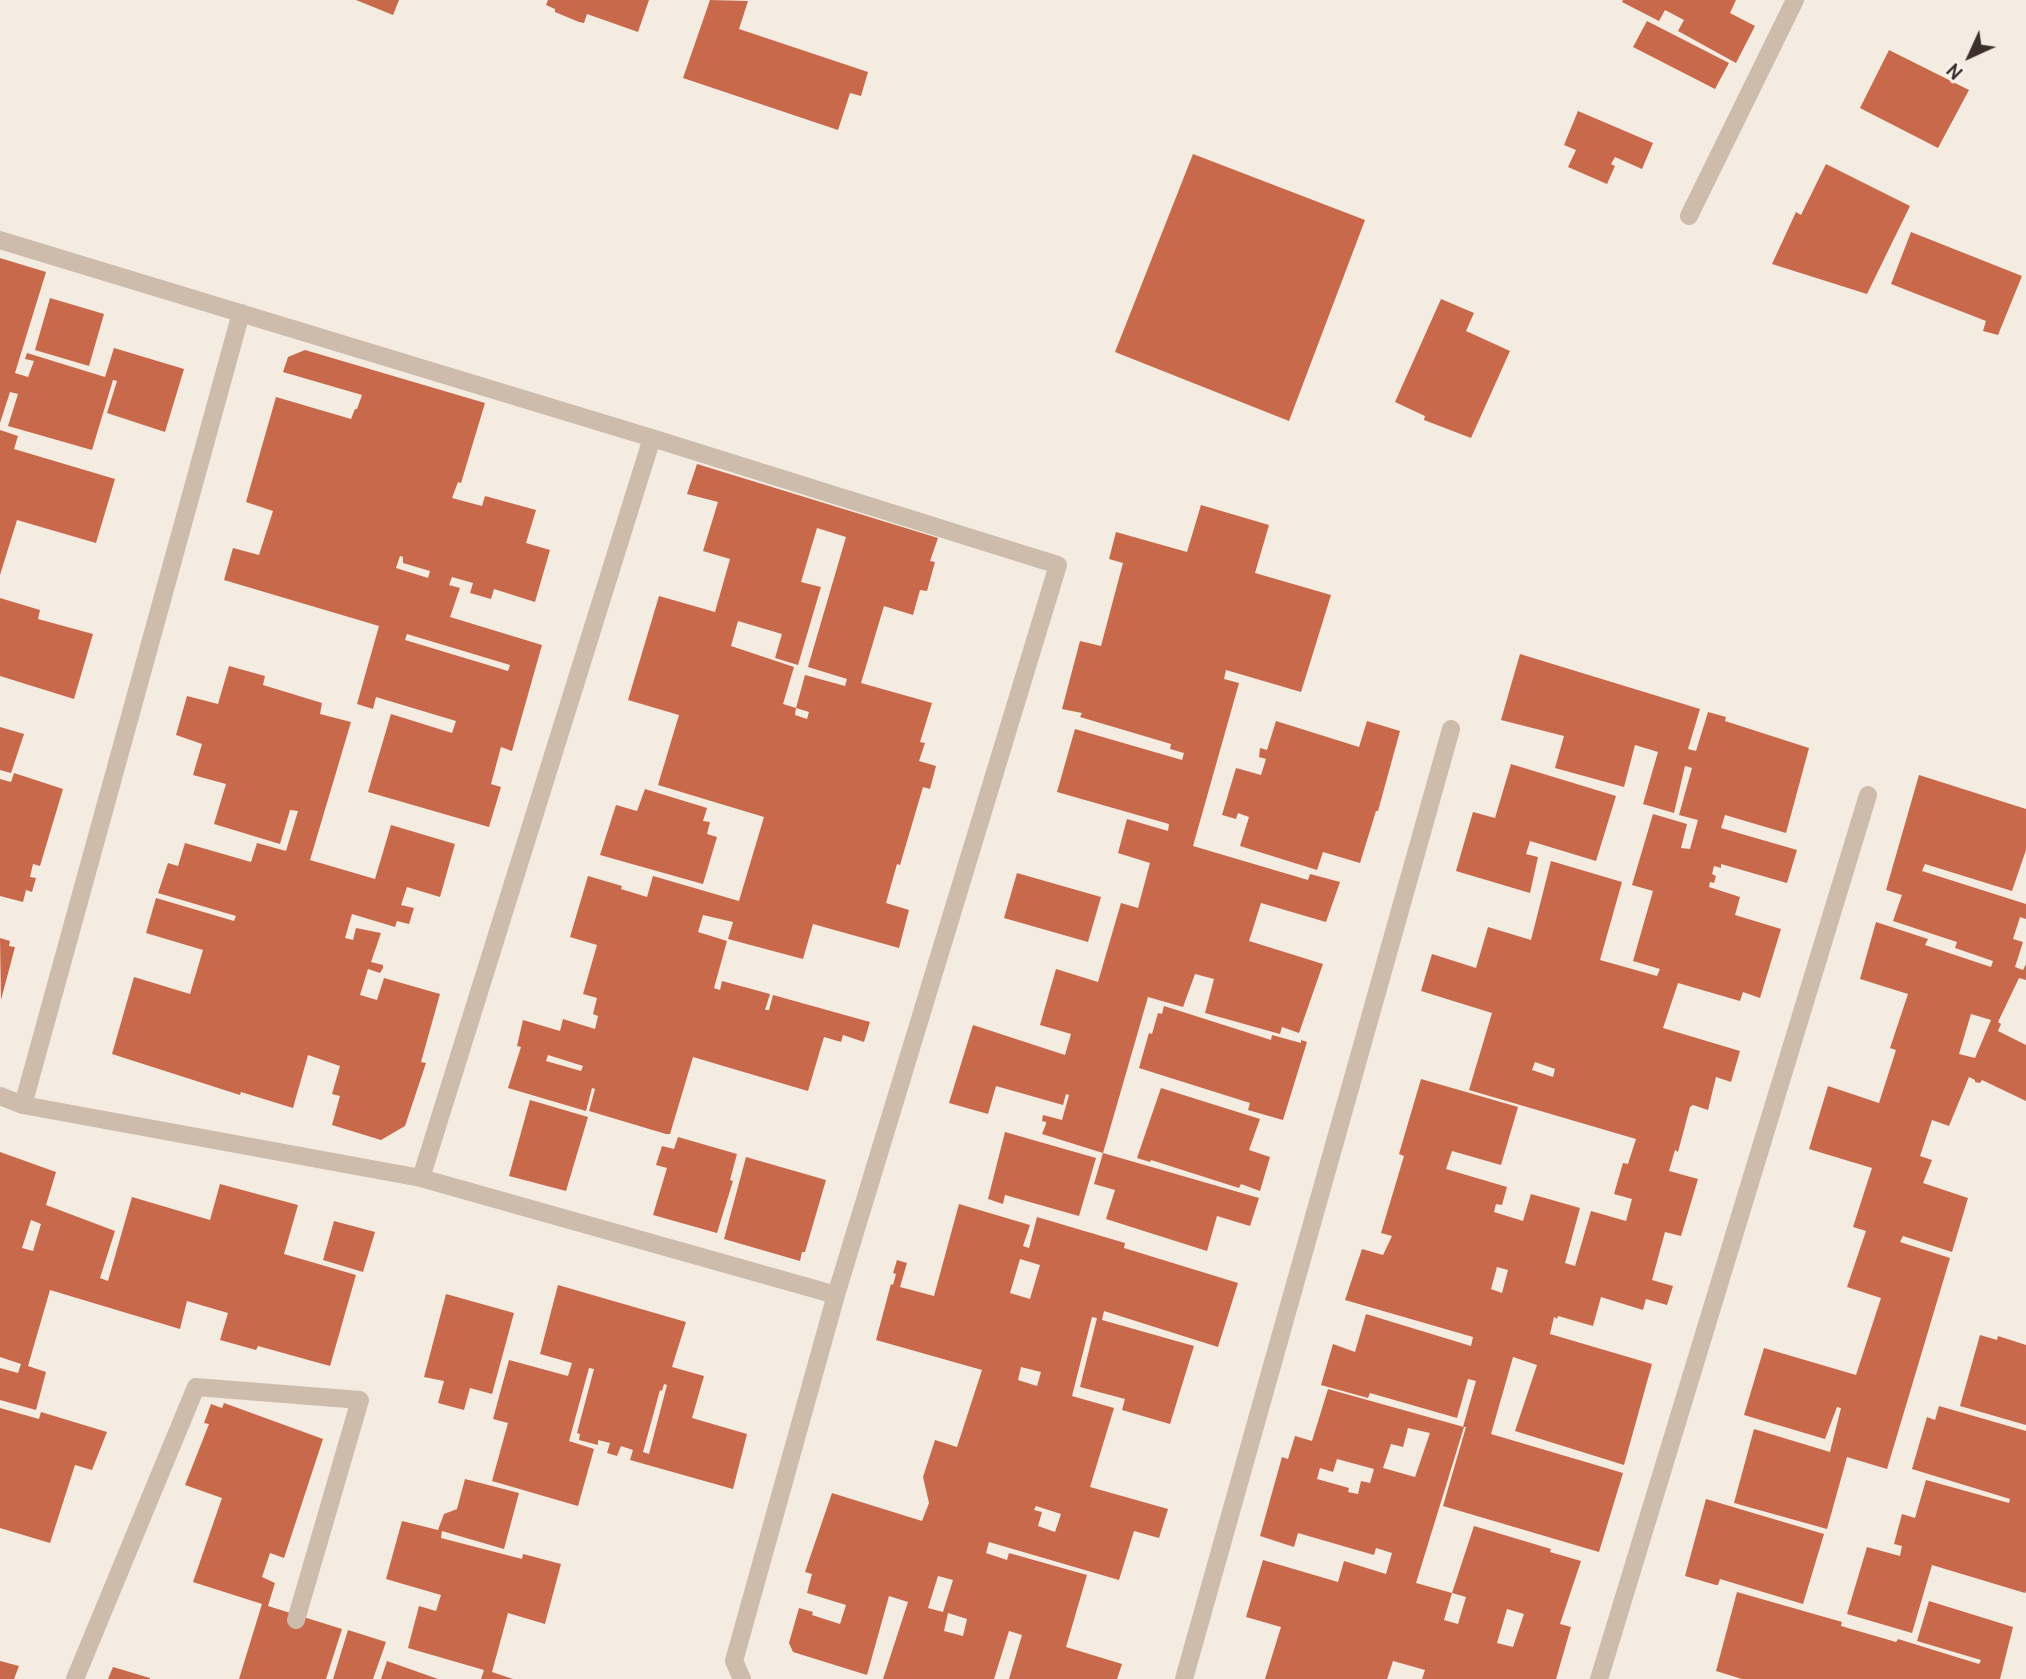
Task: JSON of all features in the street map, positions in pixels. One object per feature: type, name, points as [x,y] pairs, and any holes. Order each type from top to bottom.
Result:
[{"type":"street","points":[[1689,216],[1795,0]]},
{"type":"street","points":[[0,240],[652,438],[1058,565],[836,1295],[734,1661],[743,1679]]},
{"type":"street","points":[[23,1105],[241,313]]},
{"type":"street","points":[[421,1178],[652,438]]},
{"type":"street","points":[[1184,1679],[1451,729]]},
{"type":"street","points":[[1599,1679],[1868,795]]},
{"type":"street","points":[[0,1096],[23,1105],[421,1178],[836,1295]]},
{"type":"street","points":[[75,1679],[196,1387],[360,1400],[296,1620]]},
{"type":"building","points":[[356,0],[399,0],[393,15]]},
{"type":"building","points":[[548,0],[649,0],[638,32],[587,14],[584,23],[579,22],[555,12],[555,9],[546,5]]},
{"type":"building","points":[[710,0],[748,1],[739,29],[868,72],[861,96],[850,93],[838,130],[683,78]]},
{"type":"building","points":[[1736,0],[1730,13],[1755,26],[1736,63],[1678,31],[1684,20],[1665,10],[1659,21],[1622,2]]},
{"type":"building","points":[[1647,21],[1729,63],[1715,89],[1633,47]]},
{"type":"building","points":[[1889,50],[1969,90],[1938,148],[1860,108]]},
{"type":"building","points":[[1578,111],[1653,143],[1642,169],[1615,157],[1611,164],[1615,166],[1607,184],[1568,167],[1576,150],[1564,145]]},
{"type":"building","points":[[1193,154],[1365,220],[1289,421],[1115,352]]},
{"type":"building","points":[[1826,164],[1910,206],[1867,294],[1772,264],[1796,212],[1801,215]]},
{"type":"building","points":[[1911,232],[2022,276],[1998,335],[1983,331],[1986,321],[1891,284]]},
{"type":"building","points":[[0,258],[46,272],[15,373],[28,377],[34,361],[25,359],[27,353],[105,377],[114,348],[184,369],[165,432],[107,413],[117,381],[113,380],[92,450],[8,426],[18,394],[10,392],[0,423]]},
{"type":"building","points":[[50,298],[104,314],[89,366],[35,350]]},
{"type":"building","points":[[1441,299],[1474,313],[1466,331],[1510,351],[1471,438],[1424,420],[1425,416],[1395,402]]},
{"type":"building","points":[[305,350],[485,403],[461,483],[458,482],[452,498],[482,506],[485,496],[536,510],[526,543],[550,550],[535,602],[494,589],[491,599],[470,593],[473,583],[452,577],[449,585],[460,588],[450,617],[542,645],[512,751],[501,747],[491,784],[501,787],[489,827],[368,792],[391,714],[452,733],[456,721],[376,697],[373,709],[357,704],[379,626],[224,580],[233,548],[259,555],[273,511],[246,502],[276,397],[351,419],[362,395],[283,372],[288,357]],"holes":[[[400,556],[403,557],[403,563],[430,571],[428,578],[396,568]],[[407,634],[510,665],[508,671],[405,640]]]},
{"type":"building","points":[[0,430],[18,436],[14,449],[115,479],[96,543],[17,520],[0,575]]},
{"type":"building","points":[[697,464],[938,538],[930,561],[935,562],[927,591],[920,590],[913,615],[884,606],[861,683],[932,703],[920,742],[925,743],[919,761],[936,766],[930,789],[923,787],[886,903],[909,910],[899,948],[813,924],[803,959],[728,939],[733,922],[703,915],[698,932],[727,941],[714,988],[720,990],[722,981],[770,994],[765,1010],[769,1010],[773,995],[870,1022],[864,1042],[843,1035],[841,1042],[824,1037],[808,1091],[693,1057],[670,1134],[666,1134],[589,1111],[595,1089],[592,1088],[586,1111],[508,1088],[521,1047],[517,1046],[523,1020],[560,1031],[563,1019],[595,1029],[598,1016],[593,1014],[597,998],[583,994],[597,945],[570,937],[588,876],[647,897],[653,876],[739,901],[764,817],[658,785],[679,715],[628,700],[659,596],[715,612],[730,559],[703,551],[718,502],[687,494]],"holes":[[[817,528],[846,537],[808,667],[847,679],[845,686],[805,675],[796,708],[783,704],[794,667],[731,646],[738,621],[782,634],[775,658],[798,665],[821,587],[801,582]],[[796,708],[809,712],[807,719],[795,715]],[[548,1055],[583,1066],[581,1071],[546,1061]]]},
{"type":"building","points":[[1201,505],[1269,525],[1255,573],[1331,595],[1301,692],[1226,670],[1224,679],[1239,683],[1193,846],[1308,880],[1310,874],[1340,882],[1326,922],[1261,903],[1249,941],[1323,964],[1299,1033],[1282,1027],[1280,1034],[1205,1013],[1214,979],[1195,974],[1183,1007],[1148,997],[1103,1153],[1042,1134],[1046,1124],[1042,1121],[1043,1115],[1062,1120],[1069,1095],[1066,1094],[1063,1105],[996,1086],[988,1114],[949,1103],[973,1025],[1065,1055],[1071,1034],[1040,1025],[1056,969],[1098,982],[1121,903],[1138,908],[1150,863],[1118,853],[1127,819],[1168,831],[1169,824],[1057,792],[1075,729],[1182,760],[1184,753],[1170,749],[1171,744],[1080,717],[1082,713],[1062,709],[1080,641],[1101,646],[1123,563],[1109,559],[1116,532],[1187,552]]},
{"type":"building","points":[[0,598],[40,610],[38,619],[93,634],[74,699],[0,676]]},
{"type":"building","points":[[1520,654],[1700,709],[1688,749],[1696,751],[1708,712],[1726,717],[1725,721],[1809,748],[1786,833],[1725,815],[1721,828],[1797,850],[1787,883],[1721,864],[1721,868],[1714,866],[1712,874],[1716,876],[1709,887],[1740,897],[1735,915],[1781,929],[1760,998],[1743,992],[1740,1001],[1678,983],[1663,1028],[1740,1051],[1731,1082],[1716,1077],[1708,1110],[1693,1105],[1690,1107],[1678,1152],[1675,1150],[1669,1171],[1698,1179],[1681,1236],[1665,1232],[1652,1280],[1673,1286],[1667,1305],[1646,1299],[1643,1310],[1601,1297],[1593,1326],[1554,1317],[1550,1334],[1652,1364],[1624,1465],[1515,1431],[1537,1365],[1513,1357],[1491,1434],[1623,1473],[1599,1552],[1443,1506],[1476,1381],[1468,1379],[1457,1418],[1370,1393],[1368,1398],[1321,1385],[1333,1344],[1355,1352],[1366,1314],[1471,1346],[1473,1337],[1345,1300],[1362,1249],[1383,1255],[1392,1236],[1381,1233],[1404,1156],[1399,1154],[1421,1079],[1518,1107],[1501,1165],[1452,1151],[1446,1169],[1507,1187],[1502,1205],[1496,1204],[1494,1212],[1523,1221],[1531,1194],[1580,1208],[1565,1263],[1575,1266],[1591,1211],[1626,1221],[1632,1199],[1614,1194],[1623,1163],[1628,1164],[1636,1139],[1469,1090],[1492,1013],[1421,991],[1432,954],[1476,968],[1488,927],[1531,940],[1551,861],[1622,882],[1600,960],[1657,976],[1660,969],[1633,961],[1653,891],[1632,885],[1653,814],[1687,824],[1681,848],[1690,849],[1698,820],[1679,815],[1692,768],[1685,766],[1674,813],[1643,804],[1658,752],[1635,745],[1624,787],[1555,768],[1564,736],[1501,720]],"holes":[[[1535,1062],[1555,1069],[1553,1077],[1532,1070]],[[1497,1267],[1508,1270],[1502,1293],[1491,1289]]]},
{"type":"building","points":[[229,666],[265,676],[263,685],[322,703],[320,714],[351,722],[310,860],[375,879],[391,825],[455,844],[440,897],[407,887],[401,905],[414,908],[409,924],[397,921],[395,927],[352,914],[345,938],[353,940],[356,928],[381,933],[371,962],[383,965],[383,968],[380,973],[368,969],[360,995],[377,1000],[384,978],[440,994],[421,1062],[426,1063],[405,1126],[381,1140],[332,1125],[340,1096],[332,1094],[340,1066],[308,1055],[293,1108],[241,1092],[240,1095],[112,1054],[134,977],[190,994],[203,950],[146,933],[156,898],[234,921],[236,916],[158,893],[168,863],[178,866],[185,843],[251,862],[257,843],[286,851],[298,811],[290,810],[280,844],[214,824],[226,784],[193,775],[202,744],[176,735],[187,696],[218,704]]},
{"type":"building","points":[[1276,721],[1359,747],[1367,721],[1400,731],[1378,811],[1360,863],[1323,852],[1317,870],[1240,846],[1249,817],[1238,813],[1236,819],[1222,815],[1236,768],[1261,775],[1266,759],[1259,757],[1260,748],[1267,750]]},
{"type":"building","points":[[0,727],[24,734],[11,773],[0,770]]},
{"type":"building","points":[[1511,764],[1616,796],[1596,861],[1530,841],[1526,854],[1538,857],[1530,893],[1456,871],[1473,812],[1495,818]]},
{"type":"building","points":[[14,773],[63,789],[40,866],[33,864],[30,877],[36,878],[32,892],[26,890],[23,902],[0,896],[0,779],[11,782]]},
{"type":"building","points":[[1919,775],[2026,809],[2026,850],[2012,891],[1925,864],[1922,871],[2026,904],[2026,919],[2020,917],[2013,939],[2023,942],[2015,967],[2023,970],[2026,964],[2026,980],[2019,978],[1998,1022],[2001,1024],[1998,1031],[2026,1045],[2026,1101],[1982,1080],[1980,1083],[1975,1082],[1969,1077],[1949,1126],[1932,1120],[1920,1156],[1932,1160],[1923,1183],[1968,1198],[1952,1252],[1903,1236],[1900,1242],[1950,1258],[1887,1469],[1847,1457],[1827,1529],[1734,1503],[1754,1429],[1830,1452],[1841,1408],[1837,1407],[1825,1439],[1744,1415],[1764,1348],[1856,1375],[1881,1298],[1847,1287],[1866,1231],[1853,1227],[1872,1168],[1809,1149],[1828,1086],[1879,1103],[1896,1050],[1890,1048],[1908,994],[1860,979],[1876,922],[1928,939],[1925,945],[1991,967],[1993,961],[1955,948],[1957,942],[1893,921],[1902,895],[1886,890]],"holes":[[[1971,1014],[1991,1020],[1975,1058],[1959,1054]]]},
{"type":"building","points":[[645,789],[707,808],[703,821],[710,822],[707,834],[717,837],[703,884],[600,855],[616,805],[637,811]]},
{"type":"building","points":[[1017,873],[1101,897],[1088,942],[1004,918]]},
{"type":"building","points":[[0,938],[10,941],[9,946],[15,947],[1,1000]]},
{"type":"building","points":[[1164,1006],[1271,1040],[1272,1035],[1301,1043],[1301,1040],[1307,1042],[1283,1120],[1248,1110],[1250,1103],[1139,1068],[1149,1033],[1152,1034],[1158,1013],[1162,1014]]},
{"type":"building","points":[[1161,1088],[1260,1119],[1249,1150],[1270,1157],[1260,1191],[1241,1184],[1239,1188],[1137,1158]]},
{"type":"building","points":[[530,1100],[588,1117],[566,1191],[509,1176]]},
{"type":"building","points":[[1005,1132],[1096,1158],[1079,1216],[1005,1195],[1003,1204],[988,1199]]},
{"type":"building","points":[[678,1137],[737,1154],[730,1180],[733,1181],[717,1233],[653,1215],[667,1168],[656,1165],[662,1146],[674,1149]]},
{"type":"building","points":[[0,1152],[56,1172],[46,1205],[115,1231],[100,1278],[108,1281],[132,1197],[210,1220],[220,1184],[298,1205],[284,1254],[356,1275],[330,1366],[258,1346],[256,1350],[220,1340],[228,1313],[187,1301],[180,1329],[50,1290],[28,1366],[46,1372],[36,1410],[0,1400],[0,1368],[18,1373],[21,1364],[0,1357]],"holes":[[[31,1220],[41,1224],[33,1251],[22,1248]]]},
{"type":"building","points":[[1103,1153],[1259,1198],[1250,1226],[1217,1216],[1207,1251],[1106,1219],[1115,1190],[1094,1184]]},
{"type":"building","points":[[746,1157],[826,1180],[800,1261],[724,1239]]},
{"type":"building","points":[[959,1204],[1030,1225],[1023,1246],[1029,1248],[1037,1217],[1125,1243],[1124,1248],[1238,1283],[1218,1347],[1104,1311],[1102,1320],[1194,1346],[1170,1424],[1122,1410],[1125,1399],[1080,1387],[1097,1318],[1092,1317],[1072,1396],[1114,1408],[1090,1487],[1168,1509],[1159,1538],[1134,1531],[1119,1580],[989,1542],[986,1553],[1007,1560],[1009,1553],[1087,1575],[1066,1647],[1122,1664],[1117,1679],[1009,1679],[1022,1635],[1009,1631],[994,1679],[883,1679],[908,1602],[889,1596],[867,1675],[793,1652],[789,1643],[799,1608],[840,1624],[846,1605],[807,1593],[812,1574],[805,1572],[832,1493],[922,1521],[929,1503],[923,1477],[935,1440],[957,1447],[982,1370],[876,1340],[896,1274],[893,1273],[897,1260],[907,1263],[900,1287],[934,1296]],"holes":[[[1020,1259],[1040,1265],[1030,1299],[1010,1293]],[[1021,1367],[1041,1372],[1037,1386],[1018,1380]],[[1036,1506],[1061,1514],[1055,1532],[1038,1526],[1042,1512],[1034,1510]],[[938,1576],[953,1580],[943,1612],[928,1608]],[[948,1613],[967,1619],[963,1636],[944,1631]]]},
{"type":"building","points":[[334,1221],[375,1232],[363,1272],[323,1260]]},
{"type":"building","points":[[558,1285],[686,1322],[672,1367],[704,1376],[692,1418],[747,1434],[733,1489],[630,1460],[633,1450],[621,1446],[617,1456],[607,1453],[610,1443],[598,1440],[598,1445],[579,1440],[580,1434],[577,1433],[594,1369],[589,1368],[569,1441],[594,1449],[578,1506],[492,1481],[508,1423],[493,1419],[509,1360],[568,1376],[572,1363],[540,1354]],"holes":[[[664,1384],[667,1385],[649,1454],[643,1452],[660,1390],[662,1391]]]},
{"type":"building","points":[[446,1294],[514,1313],[492,1394],[470,1388],[464,1410],[438,1403],[444,1381],[424,1377]]},
{"type":"building","points":[[1980,1335],[1997,1340],[1998,1336],[2026,1345],[2026,1425],[1960,1406]]},
{"type":"building","points":[[1328,1389],[1464,1427],[1416,1583],[1452,1593],[1474,1526],[1581,1561],[1560,1624],[1571,1627],[1556,1679],[1422,1679],[1425,1670],[1393,1661],[1387,1679],[1265,1679],[1281,1627],[1246,1617],[1263,1560],[1338,1582],[1344,1561],[1386,1574],[1392,1553],[1376,1548],[1374,1555],[1298,1533],[1294,1547],[1260,1536],[1282,1457],[1288,1459],[1295,1436],[1312,1441]],"holes":[[[1408,1428],[1430,1433],[1415,1477],[1383,1468],[1391,1444],[1403,1447]],[[1337,1459],[1374,1469],[1370,1483],[1361,1481],[1358,1494],[1348,1492],[1349,1488],[1317,1479],[1320,1468],[1333,1472]],[[1452,1593],[1466,1597],[1458,1624],[1444,1620]],[[1507,1609],[1524,1614],[1513,1647],[1497,1643]]]},
{"type":"building","points":[[224,1403],[323,1439],[284,1558],[270,1553],[262,1577],[275,1583],[268,1606],[342,1629],[326,1679],[239,1679],[262,1604],[193,1582],[222,1498],[185,1485],[209,1424],[204,1423],[211,1404],[222,1408]]},
{"type":"building","points":[[1939,1406],[2026,1431],[2026,1591],[2025,1593],[1932,1565],[1912,1633],[1847,1614],[1867,1547],[1900,1556],[1902,1546],[1894,1544],[1902,1514],[1915,1518],[1926,1480],[2009,1503],[2010,1499],[1912,1469],[1927,1417],[1935,1420]]},
{"type":"building","points":[[0,1408],[39,1419],[41,1412],[107,1432],[92,1470],[75,1465],[50,1543],[0,1528]]},
{"type":"building","points":[[465,1479],[519,1493],[504,1549],[442,1531],[441,1538],[522,1559],[523,1554],[561,1564],[545,1624],[508,1613],[492,1672],[513,1679],[481,1679],[484,1670],[408,1648],[419,1606],[436,1611],[441,1595],[386,1579],[402,1521],[438,1530],[444,1514],[457,1509]]},
{"type":"building","points":[[1706,1499],[1824,1534],[1803,1604],[1720,1579],[1716,1585],[1685,1576]]},
{"type":"building","points":[[1737,1592],[1842,1622],[1841,1626],[1896,1642],[1898,1639],[1979,1664],[1981,1660],[1917,1641],[1929,1601],[2013,1627],[2000,1679],[1742,1679],[1716,1671]]},
{"type":"building","points":[[348,1630],[386,1642],[373,1679],[333,1679]]},
{"type":"building","points":[[0,1661],[19,1666],[14,1679],[0,1679]]},
{"type":"building","points":[[387,1661],[438,1679],[381,1679]]},
{"type":"building","points":[[113,1667],[150,1678],[150,1679],[108,1679]]}]
